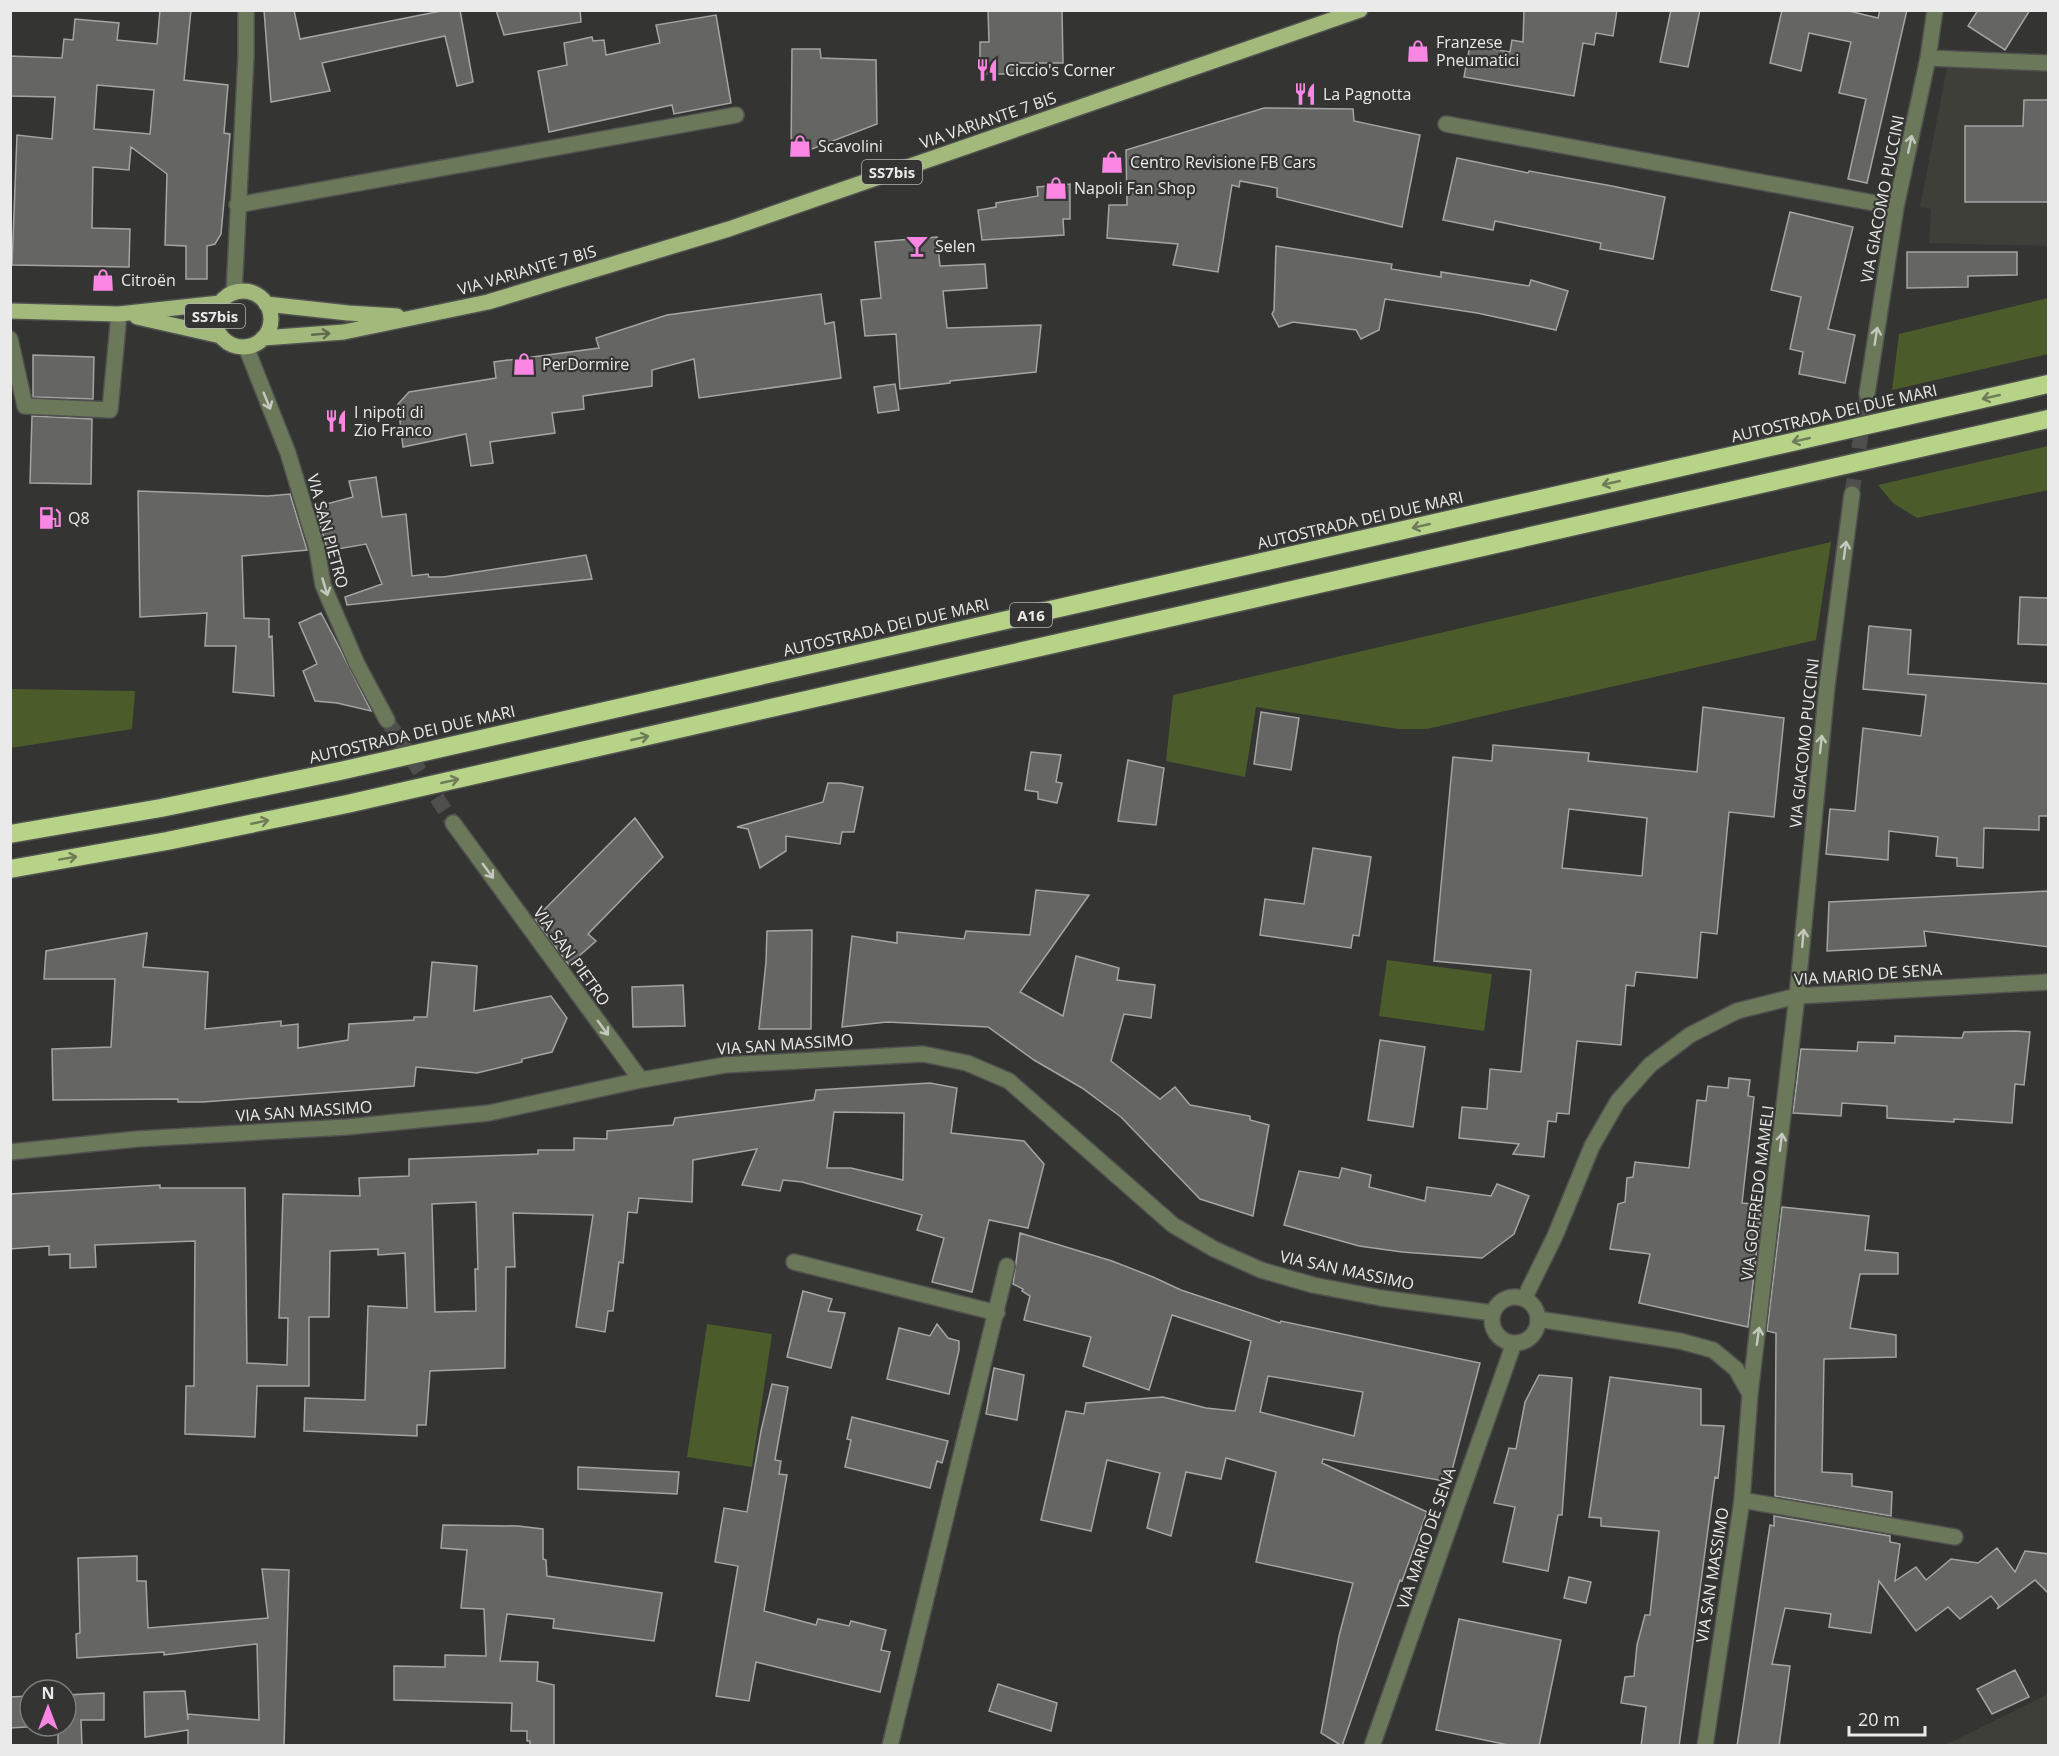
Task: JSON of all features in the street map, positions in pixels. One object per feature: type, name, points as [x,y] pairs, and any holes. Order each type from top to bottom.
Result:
[{"type":"highway","name":"AUTOSTRADA DEI DUE MARI","points":[[10,834],[161,808],[340,771],[2049,384]]},
{"type":"highway","name":"A16","points":[[10,869],[168,841],[347,804],[2049,419]]},
{"type":"main road","name":"VIA VARIANTE 7 BIS","points":[[263,339],[344,332],[488,302],[729,229],[1360,10]]},
{"type":"main road","name":"SS7bis","points":[[10,311],[119,314],[220,303],[234,293],[242,291],[252,293],[266,304],[270,312],[271,321],[263,339],[246,346],[228,343],[216,328],[215,319],[220,303]]},
{"type":"main road","name":"VIA VARIANTE 7 BIS","points":[[266,304],[348,313],[418,317]]},
{"type":"main road","name":"SS7bis","points":[[119,314],[221,336]]},
{"type":"street","points":[[234,293],[246,56],[246,10]]},
{"type":"street","name":"VIA GIACOMO PUCCINI","points":[[1867,394],[1896,207],[1928,58],[1935,10]]},
{"type":"street","points":[[1928,58],[2049,63]]},
{"type":"street","points":[[237,204],[736,115]]},
{"type":"street","points":[[1446,124],[1896,207]]},
{"type":"street","points":[[10,339],[25,406],[110,410],[119,314]]},
{"type":"street","name":"VIA SAN PIETRO","points":[[246,346],[288,453],[317,549],[327,594],[357,664],[387,720]]},
{"type":"street","name":"VIA GIACOMO PUCCINI","points":[[1797,996],[1827,686],[1852,494]]},
{"type":"street","name":"VIA SAN PIETRO","points":[[453,824],[641,1080]]},
{"type":"street","name":"VIA MARIO DE SENA","points":[[1524,1299],[1555,1236],[1592,1146],[1618,1101],[1650,1065],[1690,1035],[1737,1011],[1797,996],[2049,982]]},
{"type":"street","name":"VIA GOFFREDO MAMELI","points":[[1750,1394],[1797,996]]},
{"type":"street","name":"VIA SAN MASSIMO","points":[[10,1152],[137,1139],[346,1127],[489,1113],[641,1080],[725,1065],[923,1054],[967,1062],[1010,1081],[1173,1225],[1214,1249],[1261,1270],[1313,1285],[1381,1298],[1493,1314]]},
{"type":"street","points":[[794,1262],[997,1313]]},
{"type":"street","points":[[890,1746],[1007,1266]]},
{"type":"street","points":[[1517,1297],[1524,1299],[1531,1303],[1538,1318],[1537,1328],[1532,1336],[1523,1341],[1514,1343],[1506,1341],[1494,1330],[1493,1314],[1502,1301],[1517,1297]]},
{"type":"street","points":[[1538,1318],[1680,1341],[1713,1350],[1736,1369],[1750,1394]]},
{"type":"street","name":"VIA MARIO DE SENA","points":[[1371,1746],[1514,1343]]},
{"type":"street","name":"VIA SAN MASSIMO","points":[[1705,1746],[1742,1500],[1750,1394]]},
{"type":"street","points":[[1742,1500],[1955,1537]]},
{"type":"shaded area","points":[[1947,68],[2048,71],[2048,246],[1929,243],[1931,209],[1920,207]]},
{"type":"shaded area","points":[[2048,1694],[2048,1745],[1945,1745]]},
{"type":"green space","points":[[2048,298],[2048,354],[1892,390],[1899,334]]},
{"type":"green space","points":[[2048,446],[2048,490],[1917,518],[1893,503],[1878,485]]},
{"type":"green space","points":[[1831,542],[1816,640],[1427,729],[1398,729],[1256,707],[1245,777],[1166,761],[1173,695]]},
{"type":"green space","points":[[11,689],[135,691],[132,729],[11,748]]},
{"type":"green space","points":[[1387,960],[1492,974],[1484,1031],[1379,1016]]},
{"type":"green space","points":[[707,1324],[772,1334],[752,1467],[687,1457]]},
{"type":"building","points":[[160,10],[191,10],[184,80],[228,85],[224,133],[230,134],[221,234],[215,244],[207,246],[207,279],[186,279],[186,246],[165,245],[167,174],[131,147],[129,170],[93,167],[92,228],[130,229],[129,267],[12,265],[17,135],[52,139],[55,97],[10,96],[10,56],[62,58],[64,39],[73,40],[75,19],[119,23],[117,40],[157,44]],"holes":[[[97,85],[154,90],[150,134],[94,129]]]},
{"type":"building","points":[[264,10],[294,10],[300,39],[446,10],[460,10],[473,82],[457,86],[445,36],[322,63],[330,91],[271,102]]},
{"type":"building","points":[[496,10],[580,10],[581,22],[504,35]]},
{"type":"building","points":[[988,10],[1062,10],[1063,63],[1018,63],[1018,74],[980,74],[980,42],[989,42]]},
{"type":"building","points":[[1524,10],[1617,10],[1613,36],[1596,33],[1594,45],[1583,43],[1574,96],[1464,77],[1470,45],[1510,52],[1512,40],[1523,42]]},
{"type":"building","points":[[1671,10],[1700,10],[1688,67],[1660,62]]},
{"type":"building","points":[[1782,10],[1845,10],[1878,18],[1880,10],[1907,10],[1867,183],[1848,179],[1866,99],[1839,93],[1851,42],[1809,33],[1801,71],[1770,63]]},
{"type":"building","points":[[1978,10],[2030,10],[2005,50],[1968,26]]},
{"type":"building","points":[[716,15],[731,103],[674,114],[672,105],[549,132],[538,71],[567,65],[564,43],[592,37],[593,41],[604,40],[606,55],[660,43],[656,25]]},
{"type":"building","points":[[792,49],[820,49],[821,58],[876,60],[877,124],[791,157]]},
{"type":"building","points":[[2024,100],[2049,100],[2049,202],[1965,202],[1965,126],[2023,126]]},
{"type":"building","points":[[1264,108],[1353,109],[1354,121],[1420,135],[1402,227],[1277,197],[1277,188],[1240,181],[1239,187],[1232,185],[1218,272],[1173,265],[1178,244],[1107,238],[1109,205],[1127,205],[1126,150]]},
{"type":"building","points":[[1457,158],[1665,197],[1653,259],[1600,249],[1601,243],[1495,221],[1493,230],[1443,220]]},
{"type":"building","points":[[1070,184],[1070,219],[1063,219],[1064,235],[982,240],[978,210],[996,207],[996,203],[1038,196],[1037,187]]},
{"type":"building","points":[[1790,212],[1853,227],[1828,329],[1855,335],[1845,383],[1799,374],[1803,352],[1790,349],[1801,297],[1771,290]]},
{"type":"building","points":[[937,237],[940,266],[985,264],[987,288],[943,291],[947,328],[1041,325],[1036,372],[900,389],[896,334],[865,336],[861,300],[881,298],[875,242]]},
{"type":"building","points":[[1276,246],[1392,264],[1391,269],[1441,277],[1441,272],[1529,286],[1531,280],[1568,291],[1556,330],[1477,313],[1385,299],[1379,330],[1361,339],[1356,330],[1293,322],[1279,327],[1272,314]]},
{"type":"building","points":[[1907,252],[2017,252],[2017,275],[1968,276],[1968,287],[1907,288]]},
{"type":"building","points":[[821,294],[825,324],[834,322],[841,378],[699,398],[694,359],[652,370],[652,386],[583,396],[584,409],[552,413],[555,433],[490,442],[493,463],[471,466],[466,434],[403,447],[398,404],[409,392],[496,378],[494,362],[599,348],[596,338],[667,315]]},
{"type":"building","points":[[33,355],[94,357],[93,399],[33,397]]},
{"type":"building","points":[[895,384],[899,410],[878,413],[874,387]]},
{"type":"building","points":[[32,416],[92,419],[91,484],[30,483]]},
{"type":"building","points":[[376,477],[382,517],[406,514],[412,576],[428,574],[429,577],[443,577],[586,555],[592,579],[347,605],[345,597],[382,584],[366,544],[338,549],[337,547],[327,548],[315,507],[353,497],[349,481]]},
{"type":"building","points":[[138,491],[268,496],[290,494],[307,550],[242,556],[244,618],[269,619],[269,637],[272,636],[274,696],[233,692],[236,646],[205,646],[207,613],[140,617]]},
{"type":"building","points":[[2020,597],[2049,598],[2049,645],[2018,644]]},
{"type":"building","points":[[321,613],[371,711],[337,703],[315,701],[303,671],[317,664],[299,623]]},
{"type":"building","points":[[1869,626],[1911,630],[1908,674],[2049,684],[2049,816],[2039,816],[2039,830],[1984,828],[1983,868],[1957,866],[1957,858],[1936,856],[1938,837],[1889,831],[1888,860],[1826,854],[1830,809],[1855,811],[1863,728],[1921,736],[1926,695],[1863,689]]},
{"type":"building","points":[[1703,707],[1784,718],[1774,817],[1729,812],[1717,934],[1701,932],[1697,978],[1636,972],[1634,986],[1626,985],[1621,1045],[1577,1041],[1569,1114],[1557,1113],[1556,1122],[1548,1121],[1544,1157],[1513,1154],[1519,1144],[1459,1138],[1462,1107],[1487,1109],[1490,1069],[1521,1072],[1531,970],[1434,961],[1453,757],[1492,761],[1493,745],[1589,753],[1588,761],[1697,772]],"holes":[[[1569,809],[1647,818],[1642,876],[1562,868]]]},
{"type":"building","points":[[1261,712],[1299,718],[1291,770],[1254,764]]},
{"type":"building","points":[[1031,752],[1061,755],[1056,782],[1062,783],[1057,803],[1038,799],[1038,792],[1025,790]]},
{"type":"building","points":[[1128,760],[1164,768],[1156,825],[1118,821]]},
{"type":"building","points":[[828,783],[863,787],[854,832],[842,832],[840,844],[786,836],[786,851],[760,868],[748,829],[737,827],[823,802]]},
{"type":"building","points":[[635,818],[663,857],[588,934],[596,941],[569,965],[535,919]]},
{"type":"building","points":[[1313,848],[1371,857],[1359,936],[1353,935],[1351,948],[1260,935],[1265,899],[1304,904]]},
{"type":"building","points":[[1036,890],[1089,895],[1020,992],[1063,1016],[1076,956],[1119,968],[1117,980],[1155,985],[1151,1018],[1124,1014],[1111,1061],[1160,1099],[1175,1087],[1190,1105],[1250,1116],[1250,1120],[1269,1125],[1253,1216],[1200,1199],[1121,1117],[1082,1088],[1034,1060],[988,1027],[887,1022],[842,1027],[852,936],[897,943],[897,932],[964,939],[966,931],[1030,935]]},
{"type":"building","points":[[2049,891],[2049,947],[1924,931],[1926,946],[1827,951],[1829,902]]},
{"type":"building","points":[[812,930],[811,1029],[759,1029],[767,931]]},
{"type":"building","points":[[147,933],[143,967],[208,972],[205,1029],[281,1021],[281,1026],[298,1024],[298,1048],[348,1040],[349,1024],[414,1020],[414,1017],[427,1017],[432,962],[477,966],[474,1011],[551,996],[567,1018],[552,1052],[477,1073],[416,1067],[414,1086],[203,1102],[178,1102],[178,1099],[53,1100],[52,1049],[111,1047],[115,979],[44,979],[46,951]]},
{"type":"building","points":[[683,985],[685,1026],[633,1027],[632,987]]},
{"type":"building","points":[[1964,1032],[2030,1032],[2024,1085],[2015,1084],[2012,1123],[1887,1118],[1887,1106],[1842,1103],[1841,1116],[1793,1113],[1801,1049],[1857,1051],[1858,1042],[1895,1043],[1895,1036],[1962,1038]]},
{"type":"building","points":[[1380,1040],[1425,1047],[1413,1127],[1368,1120]]},
{"type":"building","points":[[1729,1078],[1750,1080],[1748,1096],[1754,1097],[1742,1203],[1762,1205],[1748,1327],[1639,1303],[1650,1254],[1610,1249],[1618,1204],[1625,1202],[1627,1178],[1633,1177],[1635,1162],[1689,1168],[1697,1100],[1706,1101],[1708,1086],[1728,1088]]},
{"type":"building","points":[[930,1083],[957,1088],[951,1133],[1024,1141],[1044,1164],[1028,1228],[989,1220],[972,1292],[932,1282],[944,1238],[917,1230],[922,1215],[802,1182],[783,1180],[780,1191],[742,1185],[757,1149],[693,1160],[692,1202],[639,1198],[637,1213],[628,1212],[623,1263],[619,1262],[613,1311],[608,1311],[605,1332],[576,1327],[593,1215],[513,1213],[515,1267],[506,1267],[505,1368],[430,1371],[426,1425],[417,1425],[417,1436],[304,1431],[305,1398],[365,1400],[368,1306],[407,1308],[405,1253],[378,1255],[378,1249],[330,1251],[329,1317],[309,1317],[309,1386],[257,1386],[255,1437],[185,1434],[186,1386],[194,1386],[195,1241],[95,1245],[96,1267],[70,1268],[70,1254],[49,1255],[49,1246],[10,1249],[10,1194],[160,1185],[160,1188],[245,1188],[247,1363],[287,1365],[288,1318],[279,1318],[283,1194],[360,1196],[359,1178],[409,1176],[409,1159],[538,1154],[538,1150],[574,1150],[574,1138],[607,1139],[607,1131],[673,1125],[675,1118],[814,1100],[816,1090]],"holes":[[[834,1112],[904,1113],[903,1180],[851,1168],[827,1168]],[[476,1202],[478,1269],[475,1269],[476,1311],[435,1312],[432,1204]]]},
{"type":"building","points":[[1342,1168],[1371,1175],[1369,1187],[1425,1201],[1427,1187],[1491,1196],[1497,1184],[1529,1196],[1514,1234],[1482,1258],[1359,1246],[1284,1225],[1299,1171],[1339,1178]]},
{"type":"building","points":[[1782,1207],[1869,1216],[1865,1250],[1898,1253],[1898,1274],[1860,1274],[1850,1328],[1896,1335],[1896,1357],[1824,1359],[1822,1472],[1852,1474],[1852,1486],[1892,1492],[1891,1516],[1775,1496],[1776,1333],[1767,1331]]},
{"type":"building","points":[[1020,1233],[1112,1261],[1181,1290],[1280,1323],[1281,1321],[1480,1363],[1449,1482],[1323,1459],[1322,1463],[1427,1512],[1402,1581],[1400,1580],[1342,1746],[1321,1733],[1339,1636],[1353,1583],[1256,1562],[1276,1472],[1226,1458],[1221,1479],[1186,1472],[1171,1536],[1147,1528],[1160,1473],[1107,1460],[1091,1531],[1041,1520],[1066,1411],[1084,1414],[1086,1403],[1163,1397],[1206,1408],[1235,1411],[1251,1341],[1172,1315],[1149,1390],[1083,1366],[1091,1337],[1024,1320],[1030,1296],[1013,1284]],"holes":[[[1268,1376],[1363,1392],[1354,1436],[1260,1412]]]},
{"type":"building","points":[[803,1291],[832,1299],[828,1311],[845,1313],[831,1368],[787,1357]]},
{"type":"building","points":[[937,1324],[948,1338],[959,1341],[949,1394],[887,1379],[899,1328],[930,1336]]},
{"type":"building","points":[[994,1368],[1024,1375],[1017,1420],[986,1414]]},
{"type":"building","points":[[1539,1375],[1572,1378],[1562,1515],[1558,1515],[1548,1571],[1503,1562],[1515,1507],[1494,1503],[1509,1448],[1516,1449],[1525,1402]]},
{"type":"building","points":[[1610,1377],[1701,1389],[1701,1425],[1724,1426],[1718,1478],[1715,1477],[1679,1746],[1641,1746],[1646,1707],[1621,1703],[1625,1677],[1634,1676],[1637,1645],[1645,1615],[1650,1615],[1659,1531],[1601,1526],[1601,1518],[1589,1517]]},
{"type":"building","points":[[772,1384],[788,1387],[775,1460],[781,1461],[779,1474],[787,1475],[764,1611],[816,1625],[818,1619],[849,1626],[851,1621],[886,1630],[881,1650],[890,1652],[880,1692],[756,1662],[749,1701],[716,1696],[738,1566],[715,1562],[724,1508],[747,1512]]},
{"type":"building","points":[[852,1417],[948,1441],[942,1463],[937,1461],[930,1488],[845,1467],[851,1440],[847,1439]]},
{"type":"building","points":[[578,1467],[679,1472],[677,1494],[578,1489]]},
{"type":"building","points":[[1774,1516],[1890,1536],[1890,1542],[1900,1544],[1895,1581],[1916,1567],[1926,1580],[1951,1559],[1978,1563],[1997,1548],[2015,1572],[2025,1551],[2049,1554],[2049,1594],[2035,1580],[1997,1609],[1999,1606],[1991,1596],[1960,1619],[1948,1607],[1916,1631],[1879,1581],[1871,1633],[1829,1627],[1831,1614],[1785,1608],[1772,1664],[1790,1666],[1779,1746],[1737,1746],[1770,1525],[1774,1526]]},
{"type":"building","points":[[443,1525],[518,1526],[543,1529],[543,1559],[546,1560],[547,1576],[662,1593],[654,1641],[553,1628],[554,1619],[507,1614],[500,1661],[538,1662],[537,1681],[554,1685],[554,1746],[530,1746],[530,1741],[527,1741],[527,1731],[511,1731],[512,1703],[394,1700],[394,1666],[445,1667],[445,1655],[486,1656],[484,1609],[461,1608],[467,1550],[441,1548]]},
{"type":"building","points":[[137,1556],[137,1581],[146,1581],[148,1628],[268,1618],[262,1569],[289,1570],[284,1746],[188,1746],[188,1730],[145,1737],[144,1692],[185,1691],[188,1720],[188,1714],[259,1720],[257,1644],[164,1655],[164,1652],[77,1658],[76,1634],[80,1633],[78,1558]]},
{"type":"building","points":[[1569,1577],[1591,1582],[1586,1603],[1564,1598]]},
{"type":"building","points":[[1459,1619],[1561,1640],[1539,1746],[1513,1746],[1436,1730]]},
{"type":"building","points":[[2015,1670],[2029,1697],[1992,1714],[1977,1689]]},
{"type":"building","points":[[998,1684],[1057,1703],[1051,1731],[989,1711]]},
{"type":"building","points":[[104,1693],[104,1720],[81,1720],[82,1746],[58,1746],[58,1738],[78,1738],[78,1694]]},
{"type":"building","points":[[10,1697],[18,1697],[18,1728],[10,1728]]},
{"type":"tunnel","points":[[1852,494],[1867,394]]},
{"type":"tunnel","points":[[387,720],[453,823]]},
{"type":"place","name":"Franzese Pneumatici","points":[[1418,51]]},
{"type":"place","name":"Ciccio's Corner","points":[[987,70]]},
{"type":"place","name":"La Pagnotta","points":[[1305,94]]},
{"type":"place","name":"Scavolini","points":[[800,146]]},
{"type":"place","name":"Centro Revisione FB Cars","points":[[1112,162]]},
{"type":"place","name":"Napoli Fan Shop","points":[[1056,188]]},
{"type":"place","name":"Selen","points":[[917,246]]},
{"type":"place","name":"Citroën","points":[[103,280]]},
{"type":"place","name":"PerDormire","points":[[524,364]]},
{"type":"place","name":"I nipoti di Zio Franco","points":[[336,421]]},
{"type":"place","name":"Q8","points":[[50,518]]}]
